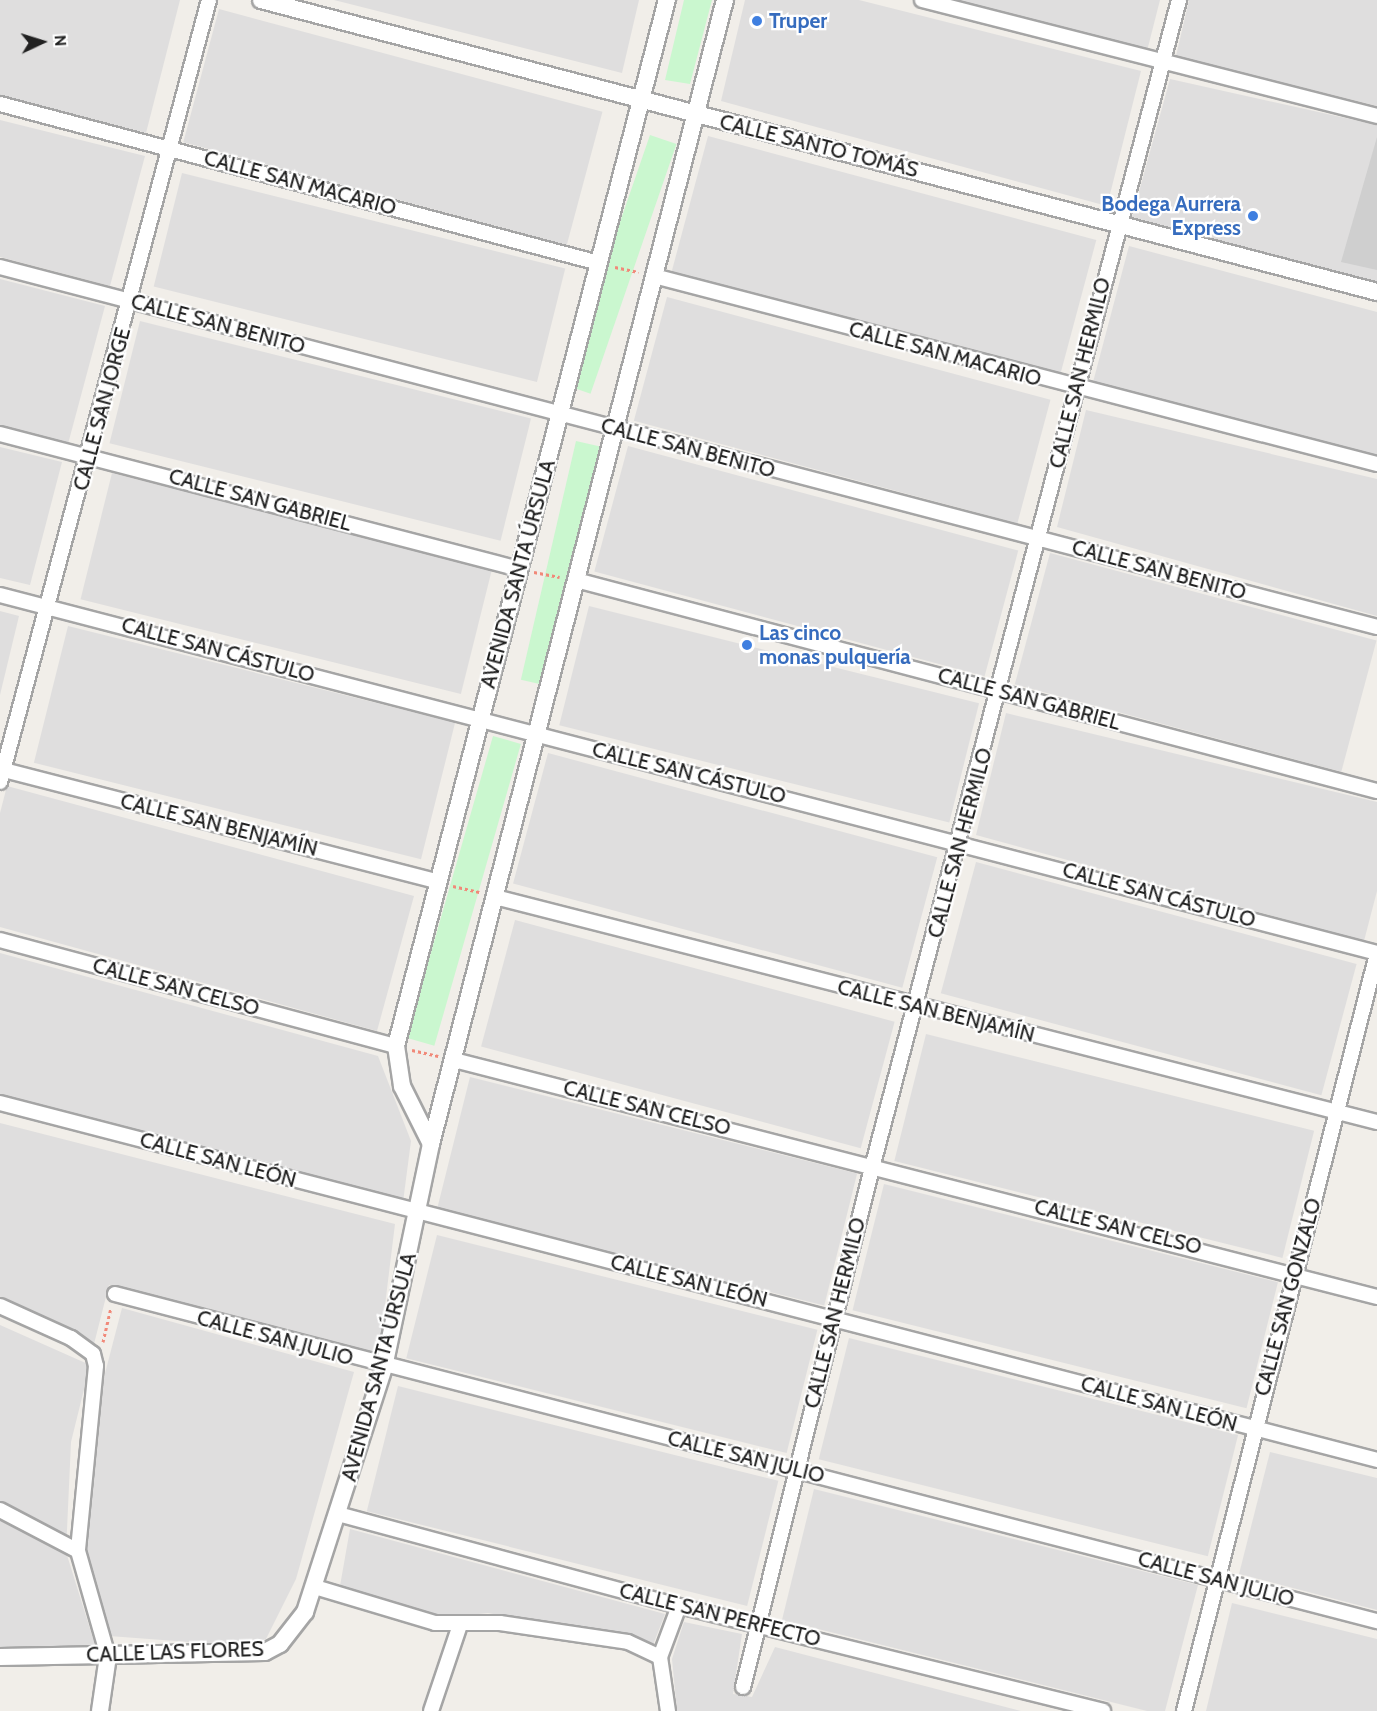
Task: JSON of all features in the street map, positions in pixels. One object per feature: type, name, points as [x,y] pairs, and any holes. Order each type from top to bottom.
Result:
[{"type":"street","name":"CALLE SAN JORGE","points":[[1,774],[91,454],[209,0]]},
{"type":"street","name":"CALLE SANTO TOMÁS","points":[[261,0],[1377,292]]},
{"type":"street","name":"AVENIDA SANTA ÚRSULA","points":[[431,1144],[402,1086],[396,1046],[667,0]]},
{"type":"street","name":"AVENIDA SANTA ÚRSULA","points":[[315,1587],[384,1366],[420,1213],[431,1144],[725,0]]},
{"type":"street","points":[[922,0],[1162,64],[1377,116]]},
{"type":"street","name":"CALLE SAN HERMILO","points":[[743,1688],[757,1624],[873,1164],[1000,691],[1075,388],[1179,0]]},
{"type":"street","name":"CALLE SAN MACARIO","points":[[0,104],[599,262]]},
{"type":"street","name":"CALLE SAN BENITO","points":[[0,267],[1377,627]]},
{"type":"street","name":"CALLE SAN MACARIO","points":[[654,276],[1075,388],[1377,464]]},
{"type":"street","name":"CALLE SAN GABRIEL","points":[[0,434],[91,454],[519,569]]},
{"type":"street","name":"CALLE SAN GABRIEL","points":[[576,580],[1377,791]]},
{"type":"street","name":"CALLE SAN CÁSTULO","points":[[0,595],[50,606],[1377,953]]},
{"type":"street","name":"CALLE SAN BENJAMÍN","points":[[1,774],[437,881]]},
{"type":"street","name":"CALLE SAN BENJAMÍN","points":[[495,897],[1377,1122]]},
{"type":"street","name":"CALLE SAN CELSO","points":[[0,940],[396,1046]]},
{"type":"street","name":"CALLE SAN GONZALO","points":[[1184,1711],[1253,1429],[1377,953]]},
{"type":"street","name":"CALLE SAN CELSO","points":[[454,1060],[1294,1272],[1377,1297]]},
{"type":"street","name":"CALLE SAN LEÓN","points":[[0,1103],[1377,1460]]},
{"type":"street","name":"CALLE SAN JULIO","points":[[115,1294],[384,1366],[796,1469],[1377,1621]]},
{"type":"street","points":[[0,1306],[87,1347],[96,1366],[78,1551],[108,1656],[100,1711]]},
{"type":"street","points":[[0,1510],[78,1551]]},
{"type":"street","name":"CALLE SAN PERFECTO","points":[[338,1514],[679,1606],[1103,1711]]},
{"type":"street","points":[[315,1587],[435,1623],[460,1625],[500,1623],[628,1642],[660,1657]]},
{"type":"street","name":"CALLE LAS FLORES","points":[[0,1657],[265,1652],[292,1632],[315,1587]]},
{"type":"street","points":[[668,1711],[660,1657],[679,1606]]},
{"type":"street","points":[[430,1711],[460,1625]]},
{"type":"path","points":[[599,262],[654,276]]},
{"type":"path","points":[[519,569],[576,580]]},
{"type":"path","points":[[437,881],[495,897]]},
{"type":"path","points":[[396,1046],[454,1060]]},
{"type":"path","points":[[96,1366],[115,1294]]},
{"type":"shaded area","points":[[0,0],[180,0],[146,133],[0,95]]},
{"type":"shaded area","points":[[334,0],[639,0],[622,73]]},
{"type":"shaded area","points":[[745,0],[859,0],[1141,71],[1107,206],[721,101]]},
{"type":"shaded area","points":[[956,0],[1160,0],[1147,51]]},
{"type":"shaded area","points":[[1189,0],[1377,0],[1377,106],[1176,56]]},
{"type":"shaded area","points":[[219,9],[602,112],[567,245],[183,142]]},
{"type":"shaded area","points":[[1170,79],[1377,125],[1377,285],[1132,217]]},
{"type":"shaded area","points":[[0,120],[145,156],[110,286],[0,257]]},
{"type":"shaded area","points":[[708,136],[1096,240],[1060,375],[672,271]]},
{"type":"shaded area","points":[[1377,137],[1377,270],[1341,262]]},
{"type":"shaded area","points":[[182,173],[565,269],[537,382],[154,287]]},
{"type":"shaded area","points":[[1129,246],[1377,312],[1377,456],[1092,386]]},
{"type":"shaded area","points":[[0,279],[105,306],[68,444],[0,428]]},
{"type":"shaded area","points":[[667,297],[1050,400],[1017,523],[634,421]]},
{"type":"shaded area","points":[[140,321],[531,418],[501,541],[110,443]]},
{"type":"shaded area","points":[[1086,410],[1377,479],[1377,616],[1057,527]]},
{"type":"shaded area","points":[[628,446],[1018,551],[985,676],[594,572]]},
{"type":"shaded area","points":[[0,447],[62,462],[30,585],[0,578]]},
{"type":"shaded area","points":[[112,473],[492,568],[461,694],[81,599]]},
{"type":"shaded area","points":[[1050,553],[1376,640],[1341,772],[1015,684]]},
{"type":"shaded area","points":[[589,606],[979,703],[949,823],[559,725]]},
{"type":"shaded area","points":[[0,611],[19,616],[0,695]]},
{"type":"shaded area","points":[[68,626],[455,723],[421,859],[34,763]]},
{"type":"shaded area","points":[[1006,713],[1377,802],[1377,891],[1364,941],[976,835]]},
{"type":"shaded area","points":[[548,753],[937,857],[902,988],[513,883]]},
{"type":"shaded area","points":[[7,786],[414,896],[377,1031],[0,927],[0,813]]},
{"type":"shaded area","points":[[976,862],[1357,964],[1321,1095],[941,993]]},
{"type":"shaded area","points":[[515,920],[895,1022],[861,1148],[481,1047]]},
{"type":"shaded area","points":[[0,953],[378,1056],[411,1141],[403,1202],[0,1097]]},
{"type":"shaded area","points":[[926,1034],[1314,1131],[1282,1258],[894,1161]]},
{"type":"shaded area","points":[[470,1077],[857,1174],[824,1305],[437,1209]]},
{"type":"shaded area","points":[[0,1123],[395,1224],[379,1354],[109,1285],[94,1344],[0,1304]]},
{"type":"shaded area","points":[[884,1184],[1278,1282],[1246,1408],[853,1310]]},
{"type":"shaded area","points":[[437,1235],[817,1330],[787,1453],[406,1358]]},
{"type":"shaded area","points":[[122,1308],[354,1372],[296,1579],[266,1639],[243,1646],[109,1636],[85,1559],[97,1404]]},
{"type":"shaded area","points":[[0,1325],[90,1365],[71,1442],[66,1552],[96,1648],[0,1649]]},
{"type":"shaded area","points":[[849,1338],[1238,1435],[1208,1556],[819,1459]]},
{"type":"shaded area","points":[[398,1386],[778,1481],[747,1606],[367,1511]]},
{"type":"shaded area","points":[[1270,1452],[1377,1478],[1377,1610],[1239,1574]]},
{"type":"shaded area","points":[[814,1489],[1198,1585],[1165,1711],[1147,1711],[782,1620]]},
{"type":"shaded area","points":[[350,1529],[665,1614],[653,1645],[488,1613],[433,1619],[340,1586]]},
{"type":"shaded area","points":[[1232,1603],[1377,1639],[1377,1711],[1206,1711]]},
{"type":"shaded area","points":[[684,1622],[742,1634],[733,1694],[752,1697],[775,1647],[1021,1711],[677,1711],[672,1659]]},
{"type":"green space","points":[[684,0],[712,0],[690,84],[665,80]]},
{"type":"green space","points":[[650,135],[676,144],[591,394],[564,385]]},
{"type":"green space","points":[[576,441],[601,447],[546,686],[521,680]]},
{"type":"green space","points":[[493,736],[521,744],[434,1046],[406,1038]]},
{"type":"place","name":"Truper","points":[[757,21]]},
{"type":"place","name":"Bodega Aurrera Express","points":[[1253,216]]},
{"type":"place","name":"Las cinco monas pulquería","points":[[747,645]]}]
